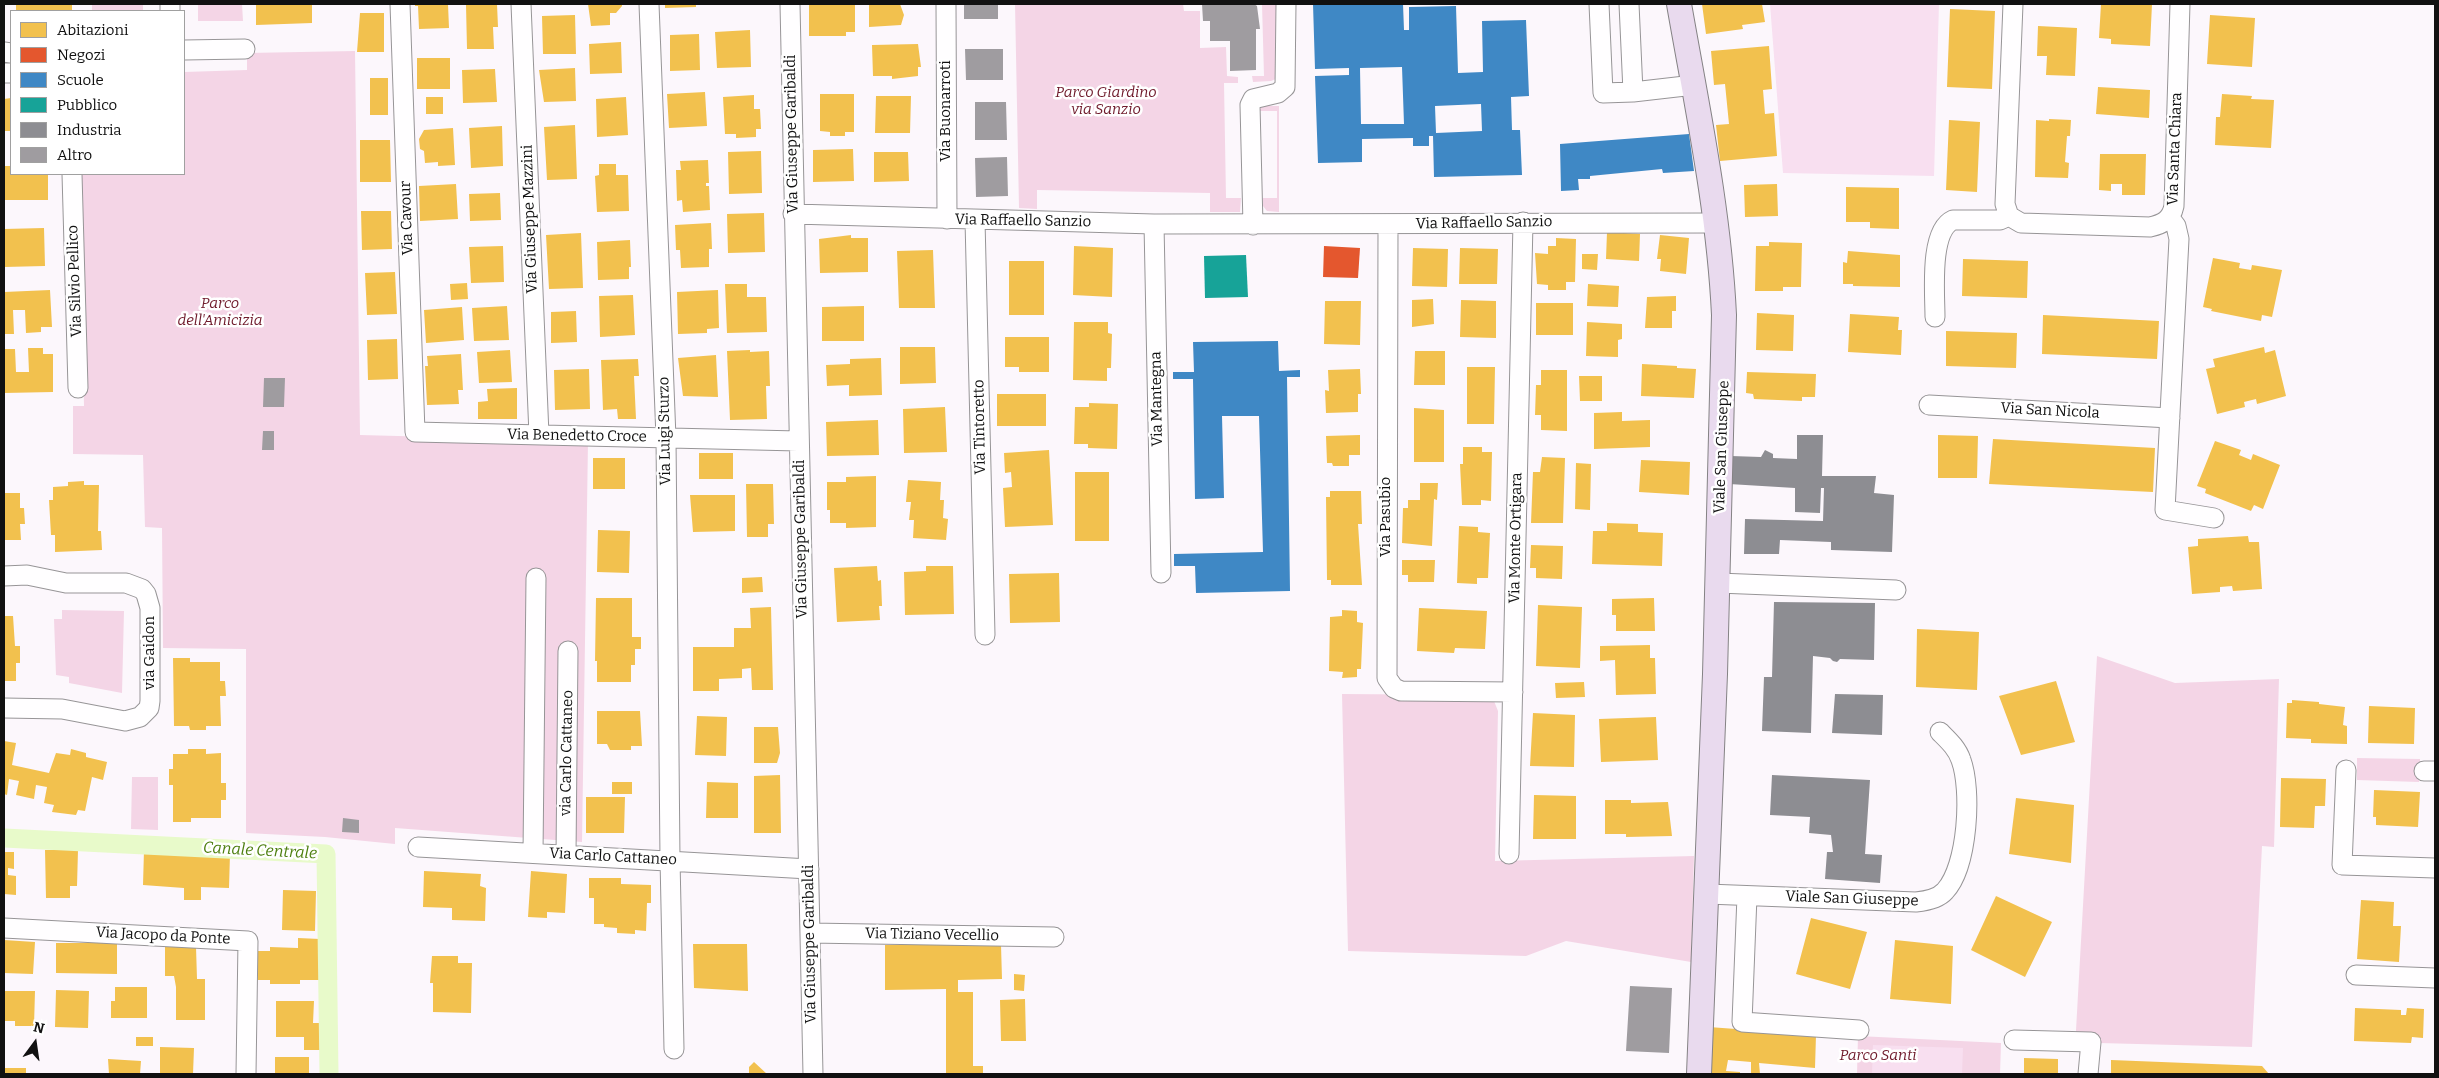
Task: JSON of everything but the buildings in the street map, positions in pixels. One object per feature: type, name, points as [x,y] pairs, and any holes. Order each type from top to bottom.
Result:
[{"type":"main road","name":"Viale San Giuseppe","points":[[1679,4],[1694,85],[1715,223],[1723,284],[1725,350],[1707,894],[1699,1074]]},
{"type":"street","name":"Via Cavour","points":[[400,4],[415,432]]},
{"type":"street","name":"Via Giuseppe Mazzini","points":[[521,4],[539,435]]},
{"type":"street","name":"Via Luigi Sturzo","points":[[649,4],[666,438],[670,859],[674,1049]]},
{"type":"street","name":"Via Giuseppe Garibaldi","points":[[790,4],[793,214],[813,1074]]},
{"type":"street","name":"Via Buonarroti","points":[[946,4],[947,219]]},
{"type":"street","points":[[1253,225],[1250,114],[1253,99],[1278,93],[1285,87],[1286,4]]},
{"type":"street","points":[[1598,4],[1603,93],[1633,92],[1694,85]]},
{"type":"street","points":[[1629,4],[1633,92]]},
{"type":"street","points":[[2009,216],[2005,204],[2013,4]]},
{"type":"street","name":"Via Santa Chiara","points":[[1935,317],[1937,245],[1943,228],[1953,220],[2000,220],[2009,216],[2022,223],[2150,227],[2160,225],[2170,218],[2175,200],[2180,4]]},
{"type":"street","points":[[185,50],[245,49]]},
{"type":"street","name":"Via Silvio Pellico","points":[[72,175],[78,388]]},
{"type":"street","name":"Via Raffaello Sanzio","points":[[793,214],[975,220],[1253,225],[1523,222],[1715,223]]},
{"type":"street","points":[[2170,218],[2176,226],[2179,239],[2165,510],[2214,518]]},
{"type":"street","name":"Via Tintoretto","points":[[975,220],[986,635]]},
{"type":"street","name":"Via Monte Ortigara","points":[[1509,854],[1523,222]]},
{"type":"street","name":"Via Mantegna","points":[[1154,224],[1161,573]]},
{"type":"street","name":"Via Pasubio","points":[[1388,225],[1387,678],[1394,688],[1401,691],[1513,692]]},
{"type":"street","name":"Via San Nicola","points":[[1929,404],[2170,418]]},
{"type":"street","name":"Via Benedetto Croce","points":[[415,432],[798,440]]},
{"type":"street","name":"via Gaidon","points":[[4,576],[27,575],[66,583],[126,583],[142,589],[146,594],[150,608],[150,702],[148,708],[140,717],[124,721],[49,708],[4,708]]},
{"type":"street","points":[[533,853],[536,578]]},
{"type":"street","points":[[1718,583],[1896,590]]},
{"type":"street","name":"via Carlo Cattaneo","points":[[566,855],[568,651]]},
{"type":"street","name":"Viale San Giuseppe","points":[[1707,894],[1916,902],[1931,899],[1945,891],[1954,876],[1962,846],[1966,802],[1964,768],[1960,757],[1952,744],[1940,732]]},
{"type":"street","points":[[2346,770],[2342,865],[2435,868]]},
{"type":"street","name":"Via Carlo Cattaneo","points":[[418,847],[670,859],[809,869]]},
{"type":"street","points":[[1747,896],[1742,1022],[1859,1030]]},
{"type":"street","name":"Via Jacopo da Ponte","points":[[4,928],[248,940],[246,1074]]},
{"type":"street","name":"Via Tiziano Vecellio","points":[[810,933],[1054,937]]},
{"type":"street","points":[[2356,975],[2435,978]]},
{"type":"street","points":[[2014,1040],[2091,1042],[2088,1074]]},
{"type":"green space","points":[[92,4],[143,4],[143,10],[92,10]]},
{"type":"green space","points":[[198,4],[242,4],[243,21],[198,21]]},
{"type":"green space","name":"Parco Giardino via Sanzio","points":[[1015,4],[1183,4],[1184,11],[1200,11],[1200,48],[1226,47],[1227,76],[1238,77],[1238,83],[1224,83],[1226,198],[1241,198],[1240,212],[1210,212],[1210,193],[1037,190],[1037,209],[1019,208]]},
{"type":"green space","points":[[1262,4],[1279,4],[1278,78],[1271,81],[1253,82],[1252,76],[1264,76]]},
{"type":"green space","points":[[1770,4],[1939,4],[1934,176],[1783,173]]},
{"type":"green space","name":"Parco dell'Amicizia","points":[[355,51],[360,435],[588,441],[582,842],[395,828],[395,844],[325,837],[246,833],[246,649],[163,648],[162,528],[145,527],[143,455],[73,454],[73,406],[84,406],[79,175],[185,175],[185,72],[247,70],[247,53]]},
{"type":"green space","points":[[1259,106],[1279,106],[1279,212],[1267,211],[1263,206],[1263,198],[1277,198],[1277,111],[1259,111]]},
{"type":"green space","points":[[62,610],[124,611],[122,693],[69,683],[69,677],[56,675],[54,619],[62,619]]},
{"type":"green space","points":[[2097,656],[2175,683],[2279,679],[2274,847],[2262,846],[2252,1047],[2099,1043],[2075,1048]]},
{"type":"green space","points":[[1342,694],[1479,695],[1494,701],[1498,711],[1495,861],[1694,856],[1691,962],[1566,941],[1526,956],[1348,951]]},
{"type":"green space","points":[[2357,758],[2420,759],[2419,782],[2357,780]]},
{"type":"green space","points":[[132,777],[158,777],[158,830],[131,829]]},
{"type":"green space","name":"Parco Santi","points":[[1858,1036],[2001,1043],[2000,1074],[1857,1074]]},
{"type":"green space","points":[[1873,1045],[1963,1048],[1962,1074],[1872,1074]]},
{"type":"waterway","name":"Canale Centrale","points":[[4,838],[326,854],[329,1074]]}]
